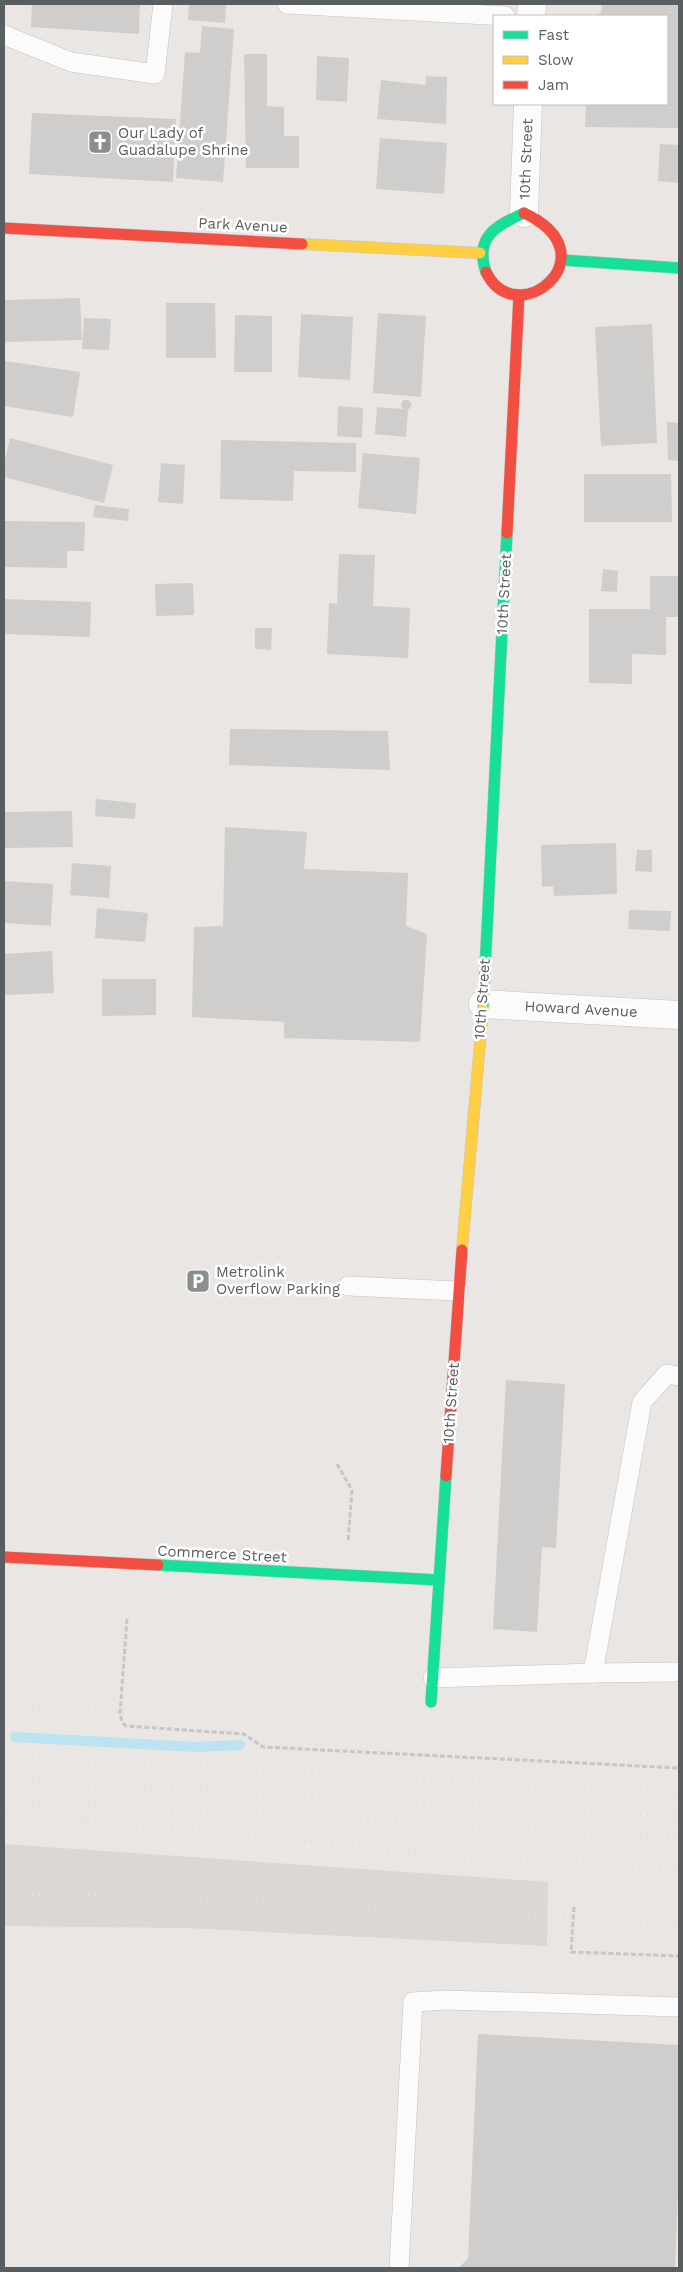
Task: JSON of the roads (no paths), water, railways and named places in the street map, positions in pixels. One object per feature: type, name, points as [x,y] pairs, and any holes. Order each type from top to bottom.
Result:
[{"type":"street","name":"10th Street","points":[[524,213],[528,105]]},
{"type":"street","points":[[524,213],[548,226],[556,237],[562,260],[548,284],[538,292],[519,295],[501,290],[491,282],[480,253],[490,232],[499,223],[524,213]]},
{"type":"street","name":"Park Avenue","points":[[4,228],[480,253]]},
{"type":"street","points":[[562,260],[679,268]]},
{"type":"street","name":"10th Street","points":[[431,1702],[458,1291],[483,1004],[519,295]]},
{"type":"street","name":"Howard Avenue","points":[[483,1004],[679,1015]]},
{"type":"street","name":"Commerce Street","points":[[4,1557],[439,1580]]},
{"type":"lane","points":[[4,35],[71,62],[155,74],[163,4]]},
{"type":"lane","points":[[287,4],[493,15]]},
{"type":"lane","points":[[348,1286],[458,1291]]},
{"type":"lane","points":[[593,1673],[642,1402],[667,1374],[679,1376]]},
{"type":"lane","points":[[433,1678],[679,1672]]},
{"type":"lane","points":[[398,2268],[413,2002],[446,2000],[679,2007]]},
{"type":"waterway","points":[[15,1737],[197,1747],[240,1745]]},
{"type":"railway","points":[[4,1707],[147,1714]]},
{"type":"railway","points":[[4,1756],[679,1793]]},
{"type":"railway","points":[[4,1780],[679,1816]]},
{"type":"railway","points":[[4,1801],[325,1817],[679,1838]]},
{"type":"railway","points":[[4,1813],[466,1857],[679,1869]]},
{"type":"railway","points":[[4,1895],[128,1895],[679,1924]]},
{"type":"place","name":"Our Lady of Guadalupe Shrine","points":[[100,142]]},
{"type":"place","name":"Metrolink Overflow Parking","points":[[198,1281]]}]
